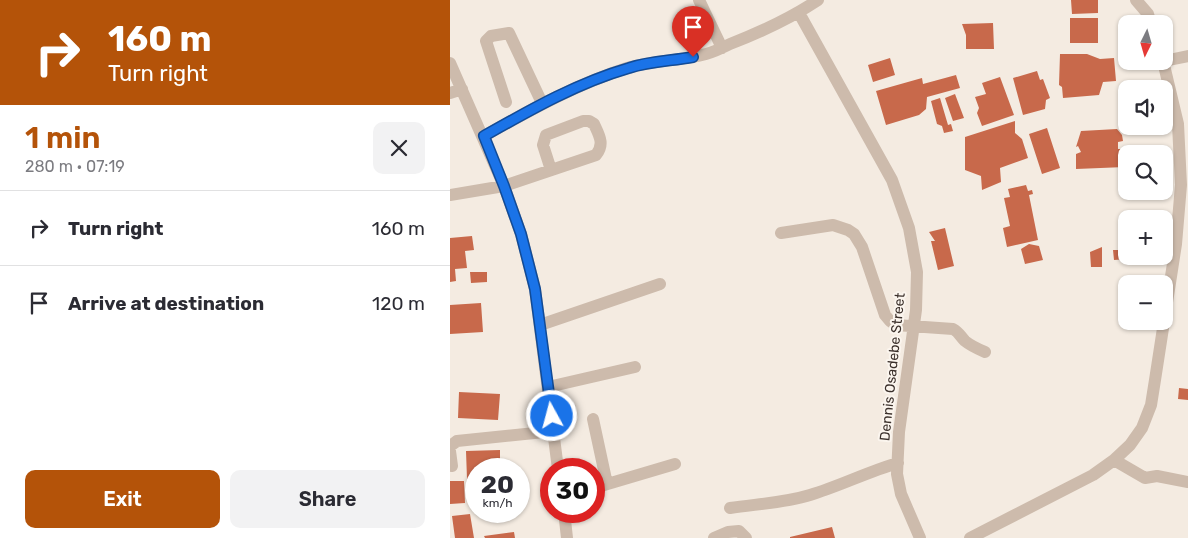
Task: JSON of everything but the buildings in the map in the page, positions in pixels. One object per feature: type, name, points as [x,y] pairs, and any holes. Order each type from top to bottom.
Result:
[{"type":"street","points":[[699,0],[722,48]]},
{"type":"street","points":[[484,136],[542,103],[630,67],[707,54],[799,13],[818,0]]},
{"type":"street","points":[[1136,0],[1148,15]]},
{"type":"street","name":"Dennis Osadebe Street","points":[[799,13],[892,180],[909,228],[917,272],[916,310],[899,432],[898,474],[901,494],[920,538]]},
{"type":"street","points":[[506,102],[486,41],[491,36],[509,33],[542,103]]},
{"type":"street","points":[[1173,59],[1188,56]]},
{"type":"street","points":[[450,63],[456,91],[484,136],[521,234],[535,289],[557,458]]},
{"type":"street","points":[[970,538],[1093,474],[1114,460],[1130,444],[1142,428],[1151,405],[1176,244],[1181,185],[1178,124],[1166,70]]},
{"type":"street","points":[[450,195],[504,186],[596,155],[601,149],[601,142],[594,124],[589,121],[583,121],[546,135],[543,146],[551,170]]},
{"type":"street","points":[[781,233],[833,225],[848,230],[854,234],[862,247],[885,315],[890,321],[896,325],[952,329],[959,332],[964,340],[974,348],[985,352]]},
{"type":"street","points":[[540,325],[660,284]]},
{"type":"street","points":[[548,387],[635,367]]},
{"type":"street","points":[[593,419],[607,484],[675,464]]},
{"type":"street","points":[[450,446],[457,441],[554,431]]},
{"type":"street","points":[[450,451],[452,466]]},
{"type":"street","points":[[1114,460],[1145,478],[1157,476],[1188,482]]},
{"type":"street","points":[[730,508],[797,499],[812,495],[876,469],[898,464]]},
{"type":"street","points":[[565,523],[567,538]]},
{"type":"street","points":[[714,538],[728,532],[739,531],[746,538]]},
{"type":"route","points":[[552,416],[535,289],[521,234],[484,136],[542,103],[612,73],[648,63],[693,57]]}]
